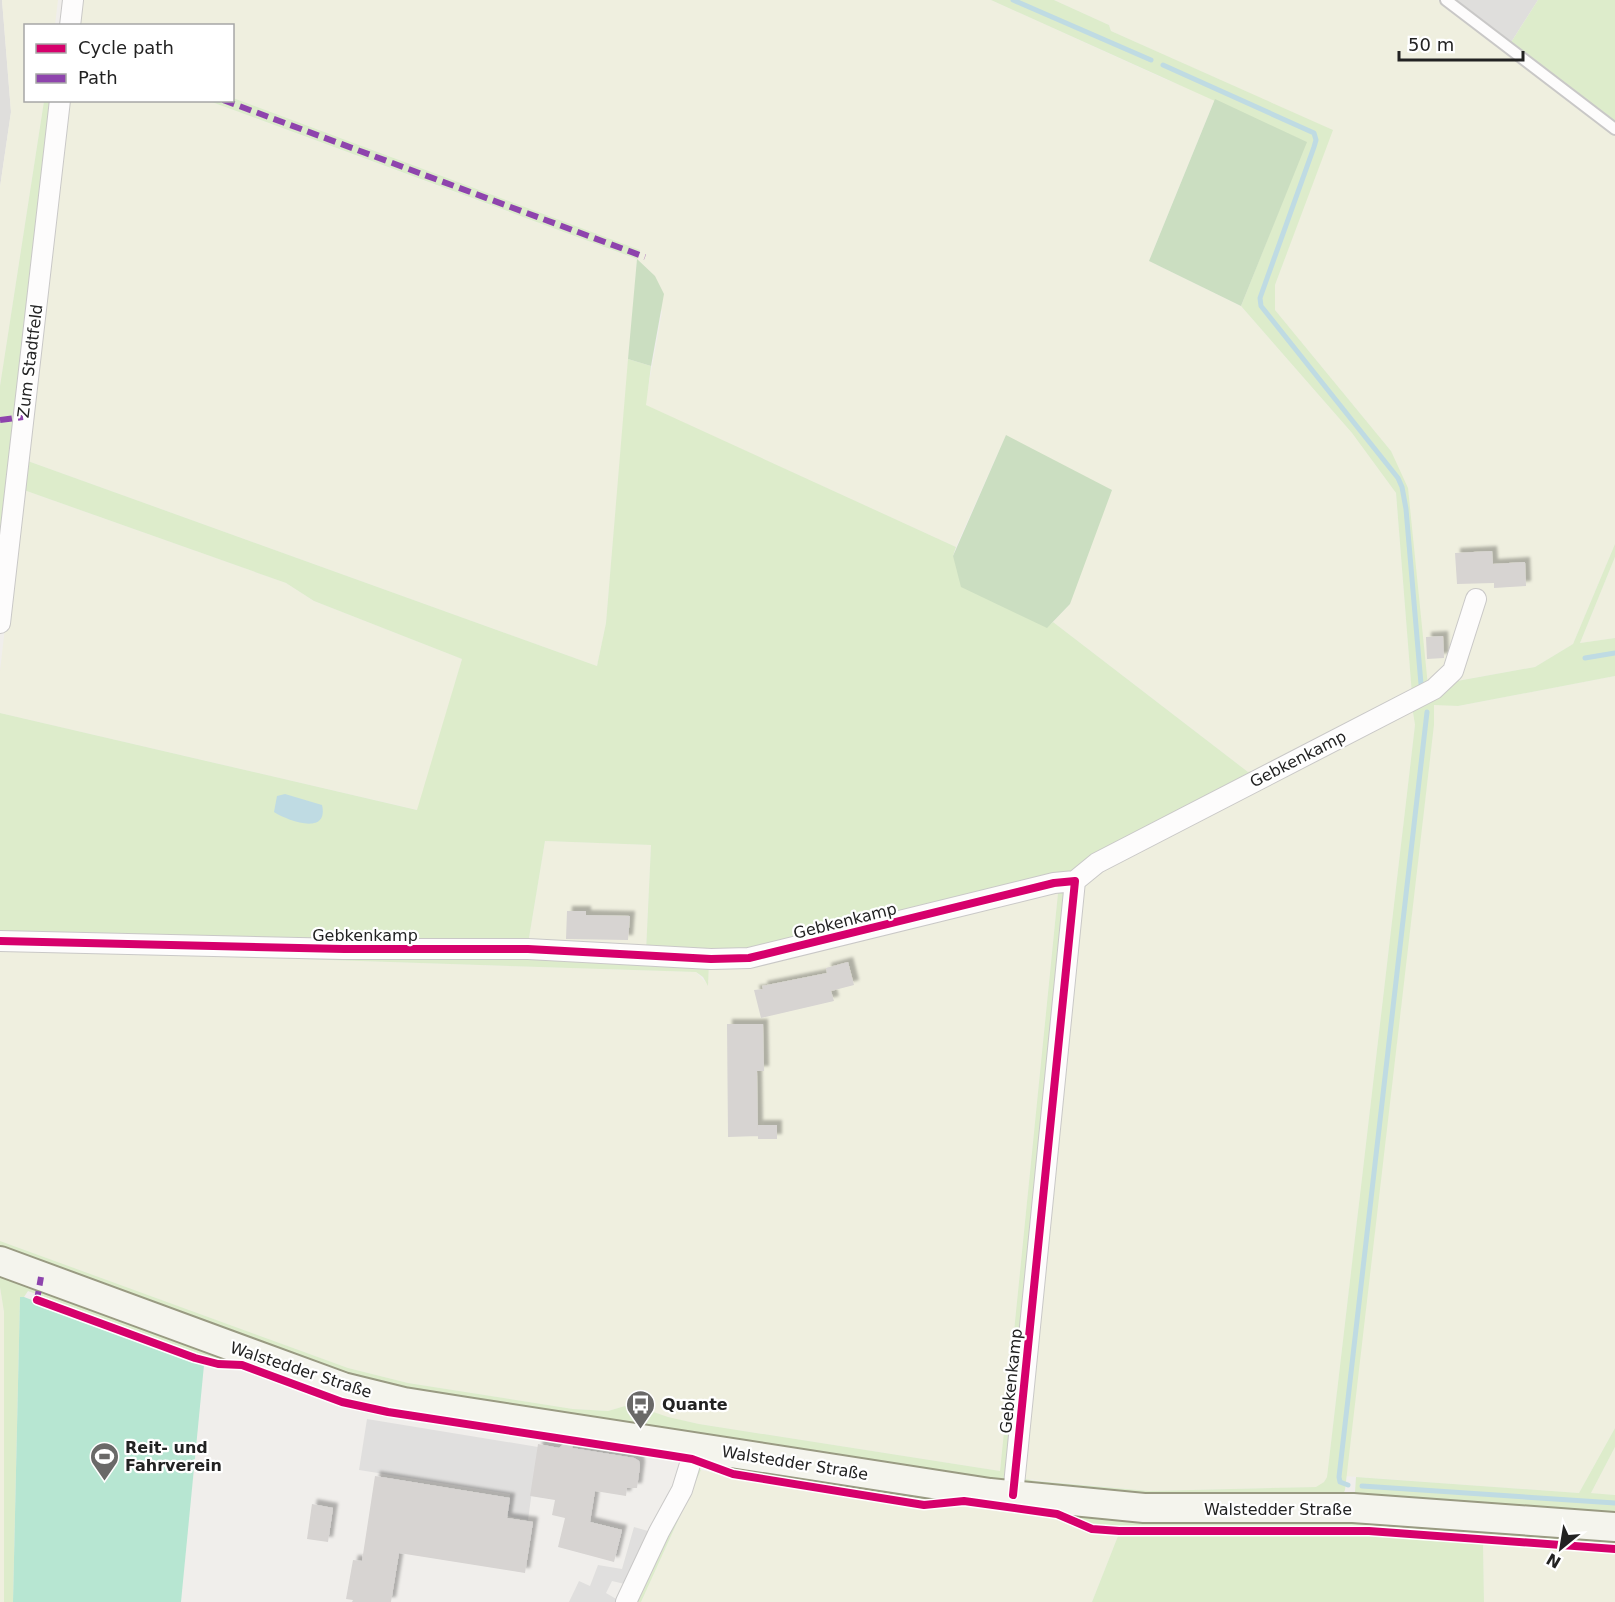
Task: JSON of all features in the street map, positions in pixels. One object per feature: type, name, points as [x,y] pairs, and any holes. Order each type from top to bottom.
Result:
[{"type":"main road","name":"Walstedder Straße","points":[[0,1262],[343,1387],[415,1404],[1013,1495],[1144,1508],[1353,1508],[1615,1527]]},
{"type":"street","points":[[70,24],[73,0]]},
{"type":"street","name":"Zum Stadtfeld","points":[[0,622],[60,102]]},
{"type":"street","name":"Gebkenkamp","points":[[0,941],[344,949],[528,949],[711,959],[749,958],[1054,883],[1076,881],[1097,863],[1434,689],[1453,671],[1476,599]]},
{"type":"street","name":"Gebkenkamp","points":[[1013,1495],[1076,881]]},
{"type":"street","points":[[626,1602],[682,1490],[694,1448]]},
{"type":"lane","points":[[1446,0],[1615,129]]},
{"type":"shaded area","points":[[0,0],[2,0],[11,112],[0,187]]},
{"type":"shaded area","points":[[1453,0],[1538,0],[1510,44]]},
{"type":"shaded area","points":[[367,1419],[538,1447],[528,1520],[507,1516],[510,1494],[359,1470]]},
{"type":"shaded area","points":[[634,1527],[648,1531],[629,1585],[612,1581],[606,1593],[618,1600],[617,1602],[569,1602],[579,1581],[590,1586],[598,1565],[622,1569]]},
{"type":"green space","points":[[2,0],[58,0],[55,24],[24,24],[24,102],[44,102],[0,386],[0,187],[11,112]]},
{"type":"green space","points":[[80,0],[991,0],[1165,79],[1215,99],[1149,261],[1241,306],[1352,433],[1396,493],[1412,695],[1266,768],[1248,772],[1053,622],[1070,604],[1006,435],[956,547],[645,405],[662,312],[637,260],[606,623],[597,666],[25,460],[67,102],[212,102],[636,259],[640,250],[234,98],[234,24],[77,24]]},
{"type":"green space","points":[[991,0],[1054,0],[1109,25],[1111,31],[1333,130],[1275,285],[1275,310],[1391,451],[1408,488],[1428,686],[1412,695],[1396,493],[1352,433],[1241,306],[1306,142]]},
{"type":"green space","points":[[1054,0],[1438,0],[1615,134],[1615,544],[1573,644],[1535,667],[1428,686],[1391,451],[1275,310],[1275,285],[1332,130],[1111,31],[1109,25]]},
{"type":"green space","points":[[1538,0],[1615,0],[1615,125],[1510,44]]},
{"type":"green space","points":[[234,98],[640,250],[637,259],[212,102],[234,102]]},
{"type":"green space","points":[[1215,99],[1307,142],[1241,306],[1149,261]]},
{"type":"green space","points":[[44,102],[56,102],[0,571],[0,386]]},
{"type":"green space","points":[[637,259],[655,276],[664,294],[651,366],[628,359]]},
{"type":"green space","points":[[628,359],[651,366],[646,405],[956,547],[953,556],[1047,627],[1053,622],[1248,772],[1266,768],[1070,874],[747,954],[646,951],[651,845],[545,841],[528,944],[0,937],[0,713],[417,810],[462,659],[314,601],[286,583],[21,489],[25,460],[597,666],[606,623]]},
{"type":"green space","points":[[1006,435],[1112,490],[1070,604],[1047,628],[961,587],[953,556]]},
{"type":"green space","points":[[21,489],[286,583],[314,601],[462,659],[418,810],[0,713],[0,671]]},
{"type":"green space","points":[[1615,544],[1615,557],[1580,643],[1615,638],[1615,676],[1458,706],[1434,705],[1434,725],[1345,1490],[1341,1499],[1025,1492],[1018,1471],[1026,1479],[1036,1481],[1150,1491],[1316,1487],[1324,1482],[1327,1477],[1415,725],[1412,706],[1446,683],[1535,667],[1573,644]]},
{"type":"green space","points":[[1615,557],[1615,638],[1580,643]]},
{"type":"green space","points":[[1615,676],[1615,1428],[1579,1493],[1345,1476],[1434,725],[1434,704],[1458,706]]},
{"type":"green space","points":[[1412,706],[1415,725],[1327,1477],[1317,1487],[1150,1491],[1026,1479],[1018,1471],[1081,894],[1088,880],[1100,868]]},
{"type":"green space","points":[[545,841],[651,845],[646,951],[528,944]]},
{"type":"green space","points":[[1054,889],[1058,892],[1000,1471],[699,1424],[667,1417],[639,1407],[625,1406],[608,1411],[573,1409],[408,1383],[348,1368],[0,1241],[0,945],[161,950],[174,955],[696,972],[708,985],[709,963]]},
{"type":"green space","points":[[1054,889],[1066,891],[1007,1482],[405,1394],[0,1254],[0,1241],[348,1368],[408,1383],[573,1409],[608,1411],[625,1406],[639,1407],[699,1424],[1000,1471],[1058,893]]},
{"type":"green space","points":[[161,950],[709,963],[708,986],[703,977],[696,972],[174,955]]},
{"type":"green space","points":[[0,1270],[234,1359],[196,1355],[28,1291],[24,1297],[20,1297],[13,1602],[4,1602],[4,1312]]},
{"type":"green space","points":[[0,1287],[4,1312],[4,1602],[0,1602]]},
{"type":"green space","name":"Reit- und Fahrverein","points":[[20,1297],[204,1365],[181,1602],[13,1602]]},
{"type":"green space","points":[[1615,1428],[1615,1447],[1591,1493],[1615,1495],[1615,1520],[1358,1498],[1355,1492],[1356,1477],[1579,1493]]},
{"type":"green space","points":[[1615,1447],[1615,1495],[1591,1493]]},
{"type":"green space","points":[[716,1465],[953,1495],[926,1500],[735,1470]]},
{"type":"green space","points":[[694,1466],[701,1470],[641,1602],[631,1602]]},
{"type":"green space","points":[[701,1470],[923,1509],[961,1506],[1065,1520],[1092,1533],[1118,1536],[1092,1602],[641,1602]]},
{"type":"green space","points":[[1067,1514],[1329,1516],[1615,1535],[1615,1544],[1368,1528],[1092,1526]]},
{"type":"green space","points":[[1369,1535],[1483,1542],[1484,1602],[1092,1602],[1118,1536]]},
{"type":"green space","points":[[1483,1542],[1615,1553],[1615,1602],[1484,1602]]},
{"type":"water","points":[[285,794],[322,805],[323,815],[314,823],[306,824],[274,812],[277,796]]},
{"type":"building","points":[[1492,551],[1493,564],[1525,562],[1526,586],[1494,588],[1494,583],[1457,584],[1455,553]]},
{"type":"building","points":[[1443,636],[1444,658],[1427,659],[1426,637]]},
{"type":"building","points":[[567,911],[586,911],[586,915],[630,916],[628,940],[566,939]]},
{"type":"building","points":[[848,962],[854,985],[831,991],[834,1001],[761,1018],[754,990],[763,989],[762,986],[827,973],[826,968]]},
{"type":"building","points":[[727,1024],[763,1024],[764,1071],[757,1071],[758,1136],[728,1137]]},
{"type":"building","points":[[758,1125],[777,1125],[777,1139],[758,1139]]},
{"type":"building","points":[[538,1444],[559,1448],[564,1444],[573,1445],[572,1448],[634,1458],[639,1461],[637,1488],[627,1488],[626,1496],[595,1491],[590,1522],[622,1530],[614,1562],[558,1547],[565,1518],[552,1515],[555,1500],[530,1496]]},
{"type":"building","points":[[375,1476],[510,1498],[507,1518],[533,1522],[525,1573],[399,1553],[391,1602],[352,1602],[353,1600],[346,1599],[353,1560],[362,1561]]},
{"type":"building","points":[[312,1504],[333,1508],[328,1542],[307,1539]]},
{"type":"waterway","points":[[1013,0],[1151,60]]},
{"type":"waterway","points":[[1163,65],[1314,133],[1316,140],[1314,147],[1260,298],[1261,306],[1398,478],[1402,487],[1406,509],[1421,684]]},
{"type":"waterway","points":[[1585,658],[1615,653]]},
{"type":"waterway","points":[[1348,1485],[1340,1482],[1339,1477],[1427,712]]},
{"type":"waterway","points":[[1362,1486],[1615,1503]]},
{"type":"marked path","points":[[228,102],[645,257]]},
{"type":"marked path","points":[[0,420],[23,417]]},
{"type":"marked path","points":[[40,1301],[37,1300],[41,1277]]},
{"type":"cycle path","points":[[0,941],[344,949],[528,949],[711,959],[749,958],[1054,883],[1075,881],[1013,1495]]},
{"type":"cycle path","points":[[37,1300],[195,1358],[218,1364],[242,1365],[342,1402],[388,1412],[692,1459],[733,1474],[924,1505],[964,1501],[1057,1514],[1092,1529],[1119,1531],[1369,1531],[1615,1549]]},
{"type":"place","name":"Quante","points":[[641,1430]]},
{"type":"place","name":"Reit- und Fahrverein","points":[[104,1482]]}]
